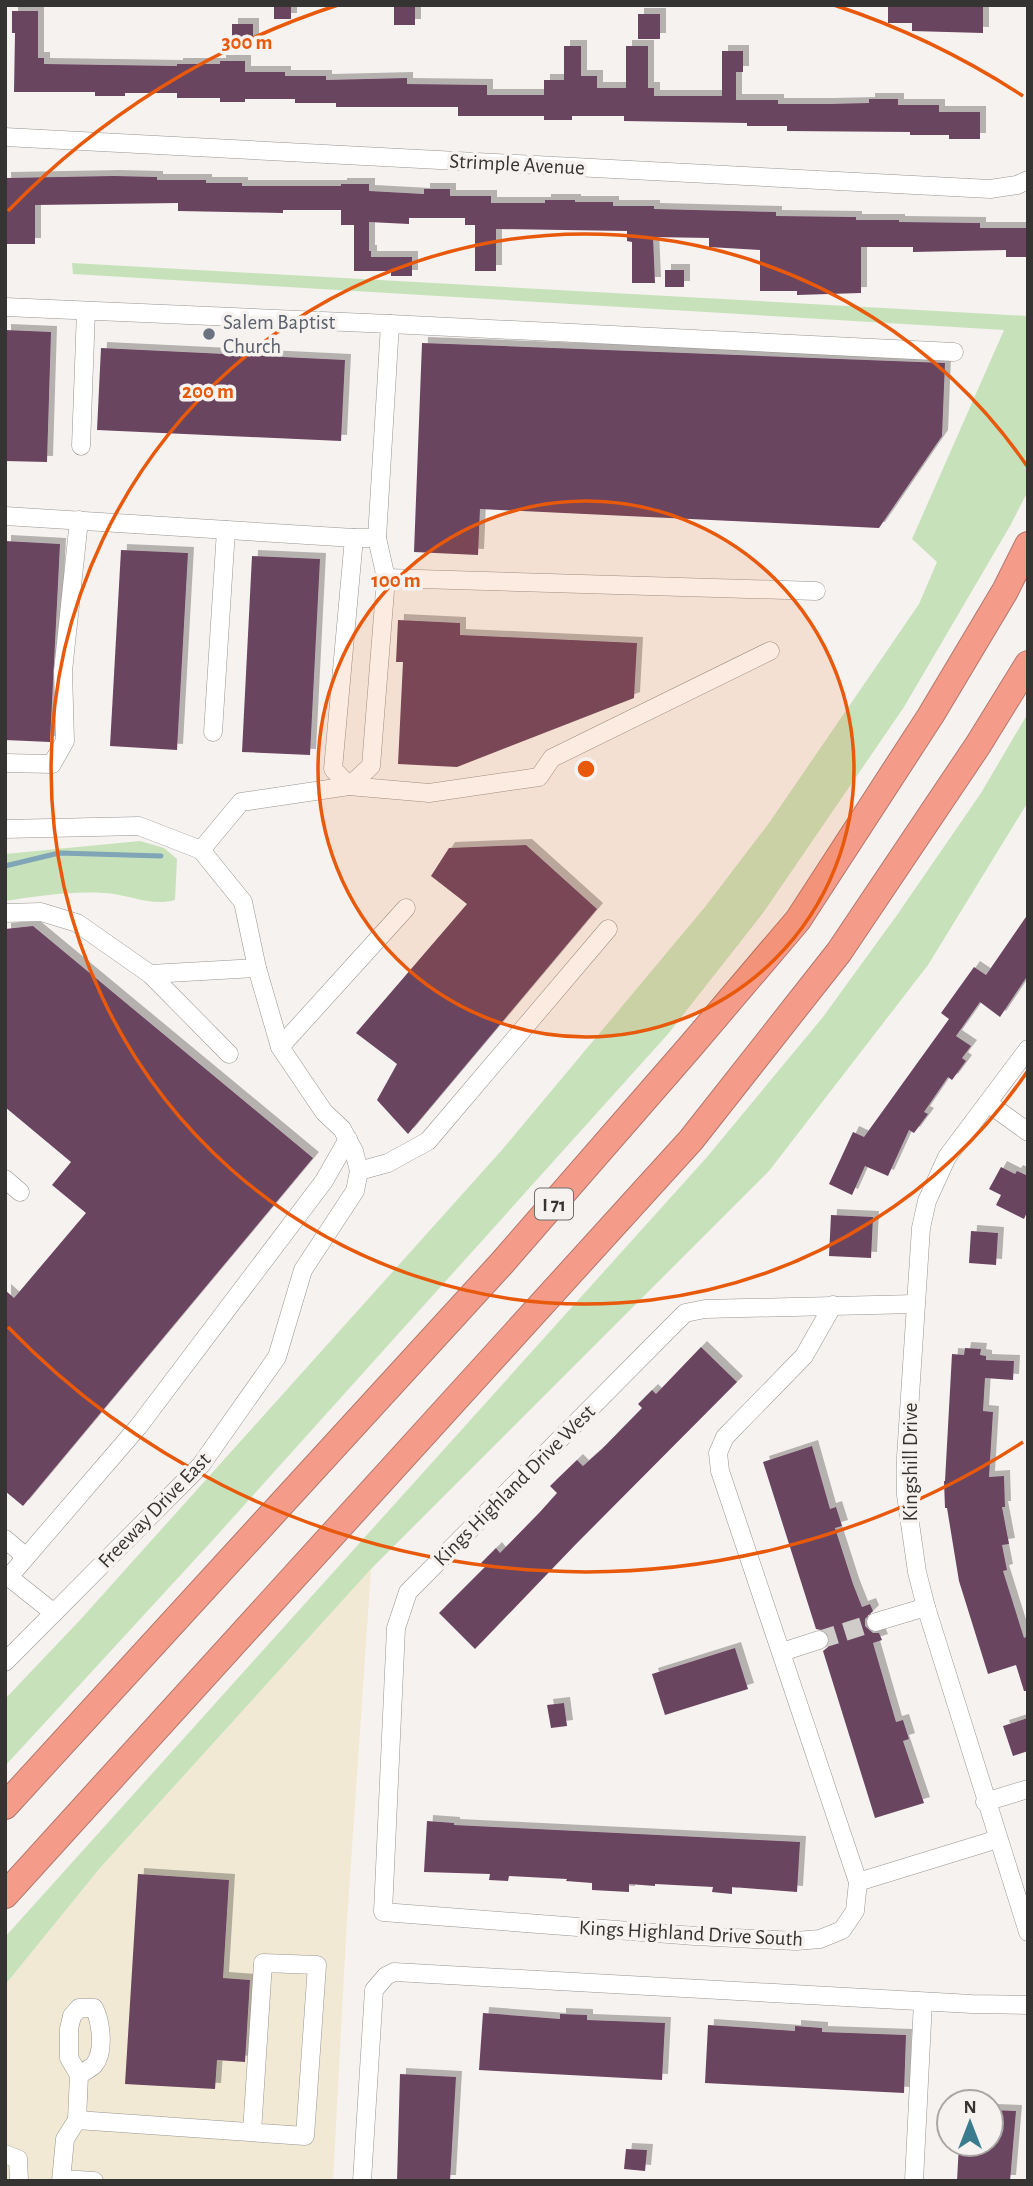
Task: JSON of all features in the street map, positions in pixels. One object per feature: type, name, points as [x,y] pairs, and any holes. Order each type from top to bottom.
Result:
[{"type":"highway","name":"I 71","points":[[5,1806],[510,1254],[798,920],[931,715],[1005,591],[1028,545]]},
{"type":"highway","points":[[5,1895],[691,1140],[839,951],[978,745],[1028,664]]},
{"type":"street","name":"Strimple Avenue","points":[[5,137],[990,189],[1017,185],[1028,180]]},
{"type":"street","points":[[5,307],[954,352]]},
{"type":"street","points":[[81,446],[86,311]]},
{"type":"street","points":[[349,786],[371,765],[386,578],[377,538],[390,324]]},
{"type":"street","points":[[5,516],[377,538]]},
{"type":"street","points":[[5,763],[52,764],[65,741],[63,671],[79,520]]},
{"type":"street","points":[[213,732],[226,530]]},
{"type":"street","points":[[349,786],[333,769],[354,538]]},
{"type":"street","points":[[386,578],[816,591]]},
{"type":"street","points":[[201,850],[241,802],[349,786],[429,793],[540,776],[552,758],[770,651]]},
{"type":"street","points":[[5,829],[139,826],[201,850],[243,902],[257,968],[280,1047],[324,1112],[342,1129],[351,1145],[359,1171],[388,1163],[428,1141],[608,929]]},
{"type":"street","points":[[280,1047],[406,908]]},
{"type":"street","points":[[5,913],[41,912],[77,923],[150,974],[229,1054]]},
{"type":"street","points":[[150,974],[257,968]]},
{"type":"street","name":"Kingshill Drive","points":[[1028,1049],[947,1157],[927,1201],[920,1238],[915,1304],[906,1495],[914,1558],[926,1608],[1028,1932]]},
{"type":"street","points":[[988,1103],[1028,1132]]},
{"type":"street","points":[[54,1614],[7,1575],[26,1557],[138,1427],[351,1145]]},
{"type":"street","name":"Freeway Drive East","points":[[5,1662],[201,1465],[278,1357],[303,1270],[355,1191],[359,1171]]},
{"type":"street","points":[[5,1179],[20,1192]]},
{"type":"street","name":"Kings Highland Drive West","points":[[383,1912],[396,1628],[408,1592],[685,1313],[705,1309],[915,1304]]},
{"type":"street","points":[[833,1305],[804,1356],[725,1437],[718,1453],[720,1471],[858,1882],[998,1839]]},
{"type":"street","points":[[5,1539],[26,1557]]},
{"type":"street","points":[[876,1622],[926,1608]]},
{"type":"street","points":[[782,1652],[819,1640]]},
{"type":"street","points":[[985,1802],[1028,1789]]},
{"type":"street","name":"Kings Highland Drive South","points":[[383,1912],[796,1941],[820,1939],[842,1930],[855,1911],[858,1882]]},
{"type":"street","points":[[77,2120],[305,2136],[317,1965],[263,1962],[252,2132]]},
{"type":"street","points":[[362,2181],[374,1990],[386,1976],[394,1972],[922,2002],[1028,2005]]},
{"type":"street","points":[[914,2181],[922,2002]]},
{"type":"street","points":[[79,2075],[77,2120],[65,2139],[62,2178],[94,2181]]},
{"type":"street","points":[[5,2154],[18,2159],[19,2181]]},
{"type":"shaded area","points":[[371,1569],[346,1936],[333,2181],[5,2181],[5,1985],[100,1868]]},
{"type":"green space","points":[[72,263],[1028,316],[1028,491],[904,707],[763,913],[668,1034],[211,1542],[5,1766],[5,1699],[80,1620],[501,1151],[705,907],[769,823],[919,604],[937,562],[912,539],[1004,330],[73,274]]},
{"type":"green space","points":[[1028,713],[1028,802],[928,965],[769,1171],[371,1569],[100,1868],[5,1985],[5,1937],[707,1157],[823,1017],[981,793]]},
{"type":"green space","points":[[140,841],[164,848],[177,859],[175,900],[157,902],[92,893],[54,894],[5,901],[5,854]]},
{"type":"building","points":[[274,5],[291,5],[291,19],[274,19]]},
{"type":"building","points":[[394,5],[415,5],[415,25],[394,25]]},
{"type":"building","points":[[888,5],[983,5],[983,33],[912,31],[912,23],[888,23]]},
{"type":"building","points":[[12,11],[38,11],[38,58],[44,58],[44,64],[177,66],[245,61],[245,72],[326,76],[326,80],[407,78],[407,84],[487,85],[487,95],[544,95],[544,80],[564,80],[564,46],[581,46],[581,76],[597,76],[597,88],[626,88],[626,46],[648,46],[648,88],[654,88],[654,96],[722,96],[722,51],[743,51],[743,72],[736,72],[736,100],[778,100],[778,104],[828,104],[898,99],[898,105],[939,105],[939,112],[980,112],[980,139],[949,139],[949,135],[910,135],[910,132],[787,131],[787,126],[747,126],[747,123],[624,121],[624,116],[572,116],[572,120],[544,120],[544,116],[458,116],[458,107],[336,107],[336,103],[295,103],[295,99],[220,102],[220,98],[177,98],[177,93],[95,96],[95,92],[14,92],[15,33],[12,33]]},
{"type":"building","points":[[638,14],[660,14],[660,39],[638,39]]},
{"type":"building","points":[[232,24],[253,24],[253,42],[232,42]]},
{"type":"building","points":[[157,177],[157,180],[206,180],[206,183],[242,183],[242,186],[369,184],[369,191],[424,194],[424,189],[450,189],[450,196],[491,196],[491,203],[575,200],[613,202],[613,206],[654,206],[654,209],[776,212],[776,216],[980,223],[980,228],[1028,228],[1028,257],[1006,257],[1006,250],[913,252],[913,247],[861,247],[861,293],[797,295],[797,291],[760,291],[760,250],[709,247],[709,238],[653,237],[655,283],[632,283],[632,242],[627,241],[627,231],[496,229],[496,271],[475,271],[475,225],[465,225],[465,218],[409,218],[409,224],[369,222],[371,257],[412,257],[412,276],[391,276],[391,271],[354,271],[354,225],[341,225],[341,210],[283,210],[283,213],[178,211],[178,203],[35,205],[35,244],[7,244],[5,178]]},
{"type":"building","points":[[665,270],[684,270],[684,287],[665,287]]},
{"type":"building","points":[[5,330],[51,332],[47,462],[5,461]]},
{"type":"building","points":[[422,343],[945,363],[942,436],[879,528],[480,509],[478,555],[414,552]]},
{"type":"building","points":[[101,348],[345,360],[341,441],[97,430]]},
{"type":"building","points":[[5,541],[60,544],[50,742],[5,740]]},
{"type":"building","points":[[121,550],[188,553],[177,750],[110,746]]},
{"type":"building","points":[[252,556],[320,559],[310,755],[242,752]]},
{"type":"building","points":[[398,620],[460,623],[460,635],[637,643],[634,698],[457,767],[398,764],[403,662],[396,662]]},
{"type":"building","points":[[526,845],[597,909],[408,1134],[377,1100],[397,1064],[356,1033],[467,904],[431,876],[449,848]]},
{"type":"building","points":[[1028,914],[1028,975],[1000,1017],[980,1002],[956,1036],[971,1046],[962,1058],[966,1061],[952,1080],[948,1077],[924,1112],[928,1114],[914,1133],[909,1130],[888,1176],[865,1166],[852,1195],[829,1184],[853,1132],[864,1137],[949,1019],[941,1013],[974,967],[986,975]]},
{"type":"building","points":[[33,926],[313,1158],[23,1506],[5,1491],[5,1290],[14,1298],[86,1213],[52,1185],[71,1162],[5,1107],[5,929]]},
{"type":"building","points":[[1001,1167],[1015,1174],[1017,1171],[1028,1176],[1028,1210],[1024,1219],[996,1205],[1001,1195],[989,1189]]},
{"type":"building","points":[[831,1215],[873,1217],[871,1258],[829,1256]]},
{"type":"building","points":[[971,1231],[998,1233],[996,1265],[969,1263]]},
{"type":"building","points":[[701,1347],[737,1382],[475,1649],[439,1613],[485,1567],[481,1563],[496,1548],[500,1553],[557,1493],[550,1486],[577,1460],[583,1466],[602,1449],[642,1408],[638,1404],[652,1390],[656,1394]]},
{"type":"building","points":[[965,1348],[981,1349],[980,1355],[986,1356],[986,1360],[1014,1361],[1013,1380],[985,1378],[983,1411],[993,1412],[989,1477],[1004,1476],[1005,1507],[1002,1507],[1009,1544],[1002,1545],[1007,1570],[1003,1571],[1024,1638],[1028,1636],[1028,1691],[1024,1691],[1016,1665],[988,1674],[959,1581],[945,1508],[944,1481],[952,1354],[964,1355]]},
{"type":"building","points":[[812,1446],[830,1509],[836,1507],[842,1526],[835,1528],[853,1584],[862,1607],[870,1604],[873,1611],[865,1619],[865,1626],[873,1633],[879,1633],[882,1640],[873,1643],[896,1722],[903,1720],[909,1739],[903,1741],[924,1803],[875,1818],[823,1651],[828,1647],[830,1637],[826,1631],[816,1629],[763,1462]]},
{"type":"building","points":[[735,1648],[748,1689],[665,1715],[652,1674]]},
{"type":"building","points":[[564,1703],[567,1726],[551,1728],[547,1705]]},
{"type":"building","points":[[1028,1718],[1028,1751],[1013,1756],[1003,1726]]},
{"type":"building","points":[[427,1821],[454,1825],[800,1842],[797,1892],[732,1887],[732,1894],[712,1892],[713,1887],[629,1884],[629,1892],[592,1890],[592,1883],[566,1881],[567,1879],[509,1876],[508,1881],[489,1880],[490,1874],[424,1872]]},
{"type":"building","points":[[138,1874],[229,1880],[223,1978],[250,1980],[245,2062],[217,2060],[215,2089],[125,2084]]},
{"type":"building","points":[[483,2013],[560,2019],[560,2014],[587,2015],[587,2020],[665,2023],[662,2080],[479,2070]]},
{"type":"building","points":[[708,2025],[795,2031],[795,2026],[822,2028],[822,2032],[906,2035],[904,2093],[705,2083]]},
{"type":"building","points":[[400,2074],[456,2077],[450,2181],[397,2181]]},
{"type":"building","points":[[1005,2111],[1016,2111],[1010,2181],[957,2181],[958,2158],[1005,2158]]},
{"type":"building","points":[[626,2149],[647,2150],[645,2171],[624,2169]]},
{"type":"waterway","points":[[5,866],[59,853],[161,856]]},
{"type":"tunnel","points":[[819,1640],[876,1622]]},
{"type":"place","name":"Salem Baptist Church","points":[[209,334]]}]
